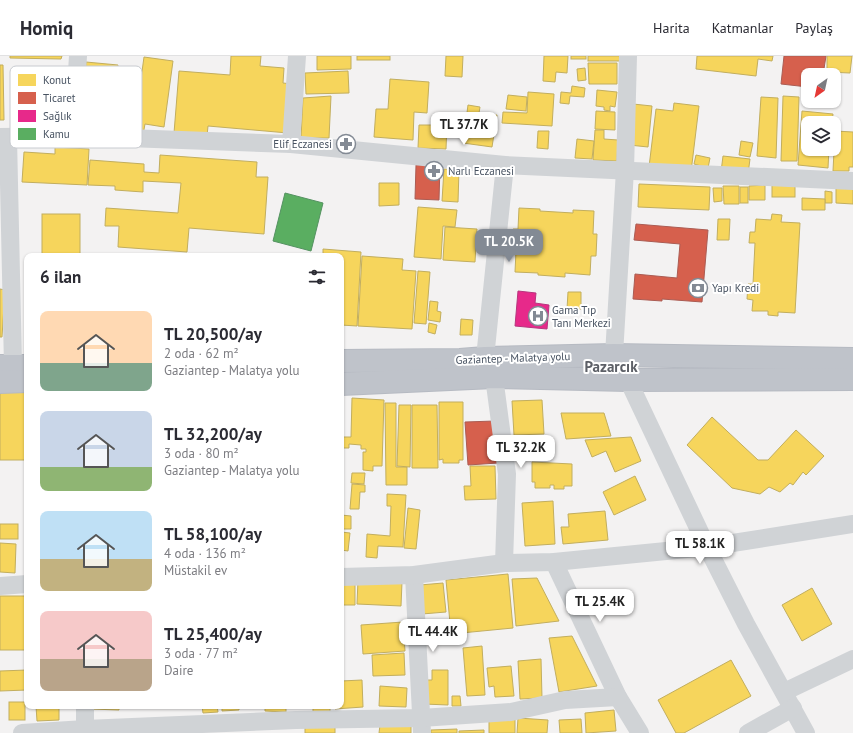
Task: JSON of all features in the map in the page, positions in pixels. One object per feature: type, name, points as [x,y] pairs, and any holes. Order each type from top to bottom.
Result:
[{"type":"highway","name":"Gaziantep - Malatya yolu","points":[[344,384],[489,367],[614,355],[853,359]]},
{"type":"highway","name":"Gaziantep - Malatya yolu","points":[[344,361],[460,360],[489,367],[628,380],[853,379]]},
{"type":"street","points":[[77,66],[78,56]]},
{"type":"street","points":[[291,144],[297,56]]},
{"type":"street","points":[[614,355],[626,170],[628,56]]},
{"type":"street","points":[[4,138],[13,372]]},
{"type":"street","points":[[142,139],[291,144],[505,165],[853,181]]},
{"type":"street","points":[[504,563],[507,474],[489,367],[505,165]]},
{"type":"street","points":[[628,380],[746,624],[806,733]]},
{"type":"street","points":[[344,577],[414,575],[504,563],[554,562],[708,548],[853,524]]},
{"type":"street","points":[[554,562],[618,697],[640,733]]},
{"type":"street","points":[[414,575],[421,725]]},
{"type":"street","points":[[0,586],[24,584]]},
{"type":"street","points":[[784,692],[853,659]]},
{"type":"street","points":[[22,733],[296,720],[421,725],[511,712],[565,700],[618,697]]},
{"type":"street","points":[[748,733],[793,708]]},
{"type":"street","points":[[85,709],[85,731]]},
{"type":"building: Konut","points":[[10,56],[62,56],[61,59],[10,58]]},
{"type":"building: Konut","points":[[231,56],[261,56],[260,66],[284,68],[283,83],[292,84],[288,133],[208,126],[207,136],[174,133],[179,71],[230,75]]},
{"type":"building: Konut","points":[[317,56],[351,56],[351,69],[317,70]]},
{"type":"building: Konut","points":[[357,56],[390,56],[390,60],[357,60]]},
{"type":"building: Konut","points":[[446,56],[463,56],[462,77],[445,76]]},
{"type":"building: Konut","points":[[544,56],[568,56],[567,73],[556,72],[555,82],[543,81]]},
{"type":"building: Konut","points":[[571,56],[586,56],[586,59],[571,59]]},
{"type":"building: Konut","points":[[588,56],[621,56],[621,61],[588,61]]},
{"type":"building: Konut","points":[[697,56],[773,56],[772,61],[758,59],[756,76],[696,69]]},
{"type":"building: Konut","points":[[827,56],[852,56],[850,73],[841,73],[841,68],[827,68]]},
{"type":"building: Konut","points":[[144,57],[173,61],[164,127],[145,124],[143,135],[142,135],[142,72]]},
{"type":"building: Konut","points":[[86,62],[118,65],[118,66],[86,66]]},
{"type":"building: Konut","points":[[588,63],[617,63],[617,84],[589,84]]},
{"type":"building: Konut","points":[[0,65],[3,65],[4,120],[0,120]]},
{"type":"building: Konut","points":[[585,68],[586,80],[578,81],[577,69]]},
{"type":"building: Konut","points":[[348,71],[349,93],[306,94],[305,73]]},
{"type":"building: Konut","points":[[390,79],[429,82],[427,113],[414,112],[413,140],[374,137],[376,109],[388,109]]},
{"type":"building: Konut","points":[[572,86],[585,88],[584,97],[570,96],[569,104],[560,103],[561,92],[571,93]]},
{"type":"building: Konut","points":[[597,90],[617,92],[615,107],[610,106],[610,111],[604,110],[604,107],[596,106]]},
{"type":"building: Konut","points":[[528,92],[554,94],[552,126],[502,123],[503,112],[527,113]]},
{"type":"building: Konut","points":[[508,95],[527,97],[526,111],[506,109]]},
{"type":"building: Konut","points":[[331,96],[329,138],[301,138],[303,98]]},
{"type":"building: Konut","points":[[783,96],[799,97],[797,161],[781,161]]},
{"type":"building: Konut","points":[[761,97],[778,98],[776,158],[757,156]]},
{"type":"building: Konut","points":[[674,103],[699,106],[691,172],[649,167],[656,109],[673,111]]},
{"type":"building: Konut","points":[[633,104],[652,106],[648,147],[629,145]]},
{"type":"building: Konut","points":[[468,105],[480,107],[479,113],[497,115],[492,147],[463,143]]},
{"type":"building: Konut","points":[[596,111],[615,112],[615,130],[595,129]]},
{"type":"building: Konut","points":[[802,111],[833,114],[833,116],[802,116]]},
{"type":"building: Konut","points":[[433,119],[441,119],[441,124],[447,124],[446,149],[418,148],[419,125],[432,125]]},
{"type":"building: Konut","points":[[801,124],[801,156],[829,156],[828,168],[798,165]]},
{"type":"building: Konut","points":[[595,130],[604,130],[604,139],[618,140],[617,161],[593,160]]},
{"type":"building: Konut","points":[[538,131],[549,131],[548,149],[537,148]]},
{"type":"building: Konut","points":[[841,131],[853,132],[853,167],[849,167],[849,171],[833,171],[834,156],[841,156]]},
{"type":"building: Konut","points":[[577,139],[594,141],[592,159],[575,158]]},
{"type":"building: Konut","points":[[741,141],[753,143],[750,157],[739,155]]},
{"type":"building: Konut","points":[[55,148],[89,149],[87,185],[22,182],[24,152],[55,154]]},
{"type":"building: Konut","points":[[160,155],[257,162],[256,177],[268,177],[264,234],[189,228],[187,252],[118,247],[119,226],[105,226],[106,208],[178,213],[181,183],[143,181],[143,192],[115,190],[115,186],[88,185],[90,160],[144,164],[144,172],[159,173]]},
{"type":"building: Konut","points":[[696,155],[710,158],[708,168],[694,164]]},
{"type":"building: Konut","points":[[723,156],[750,159],[748,174],[721,172]]},
{"type":"building: Konut","points":[[444,169],[459,170],[458,202],[442,201]]},
{"type":"building: Konut","points":[[772,182],[795,182],[795,197],[772,197]]},
{"type":"building: Konut","points":[[379,183],[399,183],[399,205],[379,206]]},
{"type":"building: Konut","points":[[639,184],[710,187],[709,210],[638,207]]},
{"type":"building: Konut","points":[[765,185],[765,200],[749,200],[749,186]]},
{"type":"building: Konut","points":[[723,186],[739,186],[739,204],[724,204]]},
{"type":"building: Konut","points":[[740,187],[748,187],[748,203],[740,203]]},
{"type":"building: Konut","points":[[836,187],[853,188],[853,204],[836,203]]},
{"type":"building: Konut","points":[[713,188],[722,188],[722,201],[714,202]]},
{"type":"building: Konut","points":[[825,191],[832,192],[832,203],[825,203]]},
{"type":"building: Konut","points":[[802,198],[825,199],[825,210],[802,210]]},
{"type":"building: Konut","points":[[418,207],[457,210],[455,227],[443,226],[441,259],[414,257]]},
{"type":"building: Konut","points":[[519,208],[573,213],[573,210],[594,211],[593,234],[597,234],[596,256],[591,256],[590,275],[565,273],[565,277],[538,275],[538,273],[515,272],[516,251],[512,251],[513,229],[518,229]]},
{"type":"building: Konut","points":[[42,214],[80,214],[80,253],[42,253]]},
{"type":"building: Konut","points":[[772,214],[782,215],[781,222],[800,223],[795,313],[778,312],[778,316],[768,315],[768,311],[752,311],[753,300],[747,299],[748,284],[753,284],[755,243],[749,243],[750,232],[755,232],[756,219],[771,220]]},
{"type":"building: Konut","points":[[718,219],[730,219],[729,240],[717,240]]},
{"type":"building: Konut","points":[[445,227],[477,229],[475,262],[443,260]]},
{"type":"building: Konut","points":[[323,249],[361,252],[357,326],[344,325],[344,253],[323,253]]},
{"type":"building: Konut","points":[[362,256],[403,259],[402,270],[416,271],[412,329],[358,326]]},
{"type":"building: Konut","points":[[418,271],[430,272],[426,324],[414,323]]},
{"type":"building: Konut","points":[[0,289],[5,290],[2,337],[0,337]]},
{"type":"building: Konut","points":[[568,292],[581,292],[581,309],[567,309]]},
{"type":"building: Konut","points":[[430,301],[438,302],[437,311],[441,312],[440,322],[428,320]]},
{"type":"building: Konut","points":[[461,319],[473,320],[472,335],[460,335]]},
{"type":"building: Konut","points":[[429,323],[437,325],[435,334],[428,332]]},
{"type":"building: Konut","points":[[24,390],[24,460],[0,460],[0,391]]},
{"type":"building: Konut","points":[[352,398],[384,400],[382,466],[373,466],[373,471],[363,470],[363,452],[366,452],[366,449],[361,449],[361,445],[349,444],[349,448],[344,448],[344,437],[351,437]]},
{"type":"building: Konut","points":[[542,400],[544,434],[514,435],[512,401]]},
{"type":"building: Konut","points":[[439,402],[463,402],[463,460],[459,460],[459,463],[443,463],[443,459],[439,460]]},
{"type":"building: Konut","points":[[385,403],[396,403],[396,467],[407,467],[407,485],[386,485]]},
{"type":"building: Konut","points":[[399,405],[411,405],[410,467],[397,466]]},
{"type":"building: Konut","points":[[412,405],[437,405],[438,468],[412,468]]},
{"type":"building: Konut","points":[[561,413],[604,413],[611,436],[566,439]]},
{"type":"building: Konut","points":[[712,417],[758,460],[768,460],[796,430],[824,456],[806,475],[803,472],[793,485],[790,483],[780,492],[769,487],[760,494],[732,488],[687,445]]},
{"type":"building: Konut","points":[[631,437],[641,461],[615,472],[606,451],[592,457],[585,440]]},
{"type":"building: Konut","points":[[532,462],[572,464],[572,486],[564,486],[564,489],[554,489],[554,485],[550,485],[550,488],[535,488],[535,482],[532,482]]},
{"type":"building: Konut","points":[[470,466],[495,466],[496,499],[465,500],[464,486],[471,486]]},
{"type":"building: Konut","points":[[352,473],[365,473],[364,484],[351,483]]},
{"type":"building: Konut","points":[[635,476],[646,500],[614,515],[603,492]]},
{"type":"building: Konut","points":[[352,484],[365,485],[365,492],[360,492],[359,509],[350,509]]},
{"type":"building: Konut","points":[[387,494],[406,495],[403,547],[378,546],[377,558],[366,557],[367,534],[390,536],[391,506],[387,506]]},
{"type":"building: Konut","points":[[553,501],[555,544],[525,546],[522,503]]},
{"type":"building: Konut","points":[[408,508],[420,510],[416,549],[404,548]]},
{"type":"building: Konut","points":[[605,511],[608,540],[563,544],[561,527],[569,527],[568,514]]},
{"type":"building: Konut","points":[[344,515],[351,516],[351,529],[344,529]]},
{"type":"building: Konut","points":[[0,524],[18,524],[18,539],[0,539]]},
{"type":"building: Konut","points":[[344,532],[350,533],[348,551],[344,550]]},
{"type":"building: Konut","points":[[0,543],[16,544],[15,573],[0,572]]},
{"type":"building: Konut","points":[[508,574],[513,628],[451,634],[446,580]]},
{"type":"building: Konut","points":[[537,578],[559,621],[516,626],[512,579]]},
{"type":"building: Konut","points":[[344,580],[355,581],[355,605],[344,605]]},
{"type":"building: Konut","points":[[358,580],[402,582],[401,606],[357,604]]},
{"type":"building: Konut","points":[[443,583],[446,612],[422,614],[420,585]]},
{"type":"building: Konut","points":[[812,588],[832,624],[802,641],[782,605]]},
{"type":"building: Konut","points":[[0,596],[24,596],[24,650],[0,650]]},
{"type":"building: Konut","points":[[426,621],[437,622],[437,635],[425,635]]},
{"type":"building: Konut","points":[[403,622],[405,651],[363,654],[361,625]]},
{"type":"building: Konut","points":[[572,636],[597,686],[559,692],[549,638]]},
{"type":"building: Konut","points":[[482,646],[485,695],[467,696],[463,648]]},
{"type":"building: Konut","points":[[404,653],[405,675],[373,676],[372,655]]},
{"type":"building: Konut","points":[[541,659],[542,698],[520,699],[518,661]]},
{"type":"building: Konut","points":[[731,660],[751,696],[684,733],[676,733],[658,700]]},
{"type":"building: Konut","points":[[511,666],[514,696],[495,697],[494,686],[489,687],[487,668]]},
{"type":"building: Konut","points":[[24,670],[24,690],[0,691],[0,671]]},
{"type":"building: Konut","points":[[432,670],[448,670],[448,705],[424,704],[424,680],[432,680]]},
{"type":"building: Konut","points":[[362,680],[363,707],[344,708],[344,681]]},
{"type":"building: Konut","points":[[380,686],[407,688],[406,707],[379,706]]},
{"type":"building: Konut","points":[[452,696],[460,696],[461,706],[452,706]]},
{"type":"building: Konut","points":[[9,702],[24,702],[25,720],[9,720]]},
{"type":"building: Konut","points":[[36,709],[59,709],[59,720],[37,721]]},
{"type":"building: Konut","points":[[91,709],[119,709],[119,710]]},
{"type":"building: Konut","points":[[202,709],[218,709],[218,712],[203,713]]},
{"type":"building: Konut","points":[[222,709],[239,709],[239,710],[222,711]]},
{"type":"building: Konut","points":[[265,709],[286,709],[286,712],[265,711]]},
{"type":"building: Konut","points":[[313,709],[330,709],[330,712],[313,712]]},
{"type":"building: Konut","points":[[614,710],[616,731],[586,733],[585,713]]},
{"type":"building: Konut","points":[[518,718],[548,720],[547,733],[517,733]]},
{"type":"building: Konut","points":[[489,719],[515,719],[515,733],[489,733]]},
{"type":"building: Konut","points":[[581,719],[582,733],[560,733],[559,720]]},
{"type":"building: Konut","points":[[335,725],[335,733],[305,733],[305,726]]},
{"type":"building: Konut","points":[[380,725],[411,726],[411,733],[379,733]]},
{"type":"building: Konut","points":[[457,729],[457,733],[431,733],[431,730]]},
{"type":"building: Konut","points":[[484,730],[484,733],[459,733],[459,731]]},
{"type":"building: Ticaret","points":[[784,56],[826,56],[824,68],[801,68],[801,86],[781,84]]},
{"type":"building: Ticaret","points":[[416,165],[440,165],[439,200],[415,199]]},
{"type":"building: Ticaret","points":[[636,224],[708,230],[702,302],[662,299],[662,301],[633,299],[635,274],[677,278],[680,244],[634,240]]},
{"type":"building: Ticaret","points":[[495,421],[498,463],[468,465],[465,422]]},
{"type":"building: Sağlık","points":[[518,291],[536,293],[535,303],[549,305],[547,329],[515,326]]},
{"type":"building: Kamu","points":[[285,193],[323,203],[311,251],[273,241]]},
{"type":"place","name":"Elif Eczanesi","points":[[346,144]]},
{"type":"place","name":"Narlı Eczanesi","points":[[434,171]]},
{"type":"place","name":"Yapı Kredi","points":[[698,288]]},
{"type":"place","name":"Gama Tıp Tanı Merkezi","points":[[538,316]]},
{"type":"district","name":"Pazarcık","points":[[611,367]]}]
